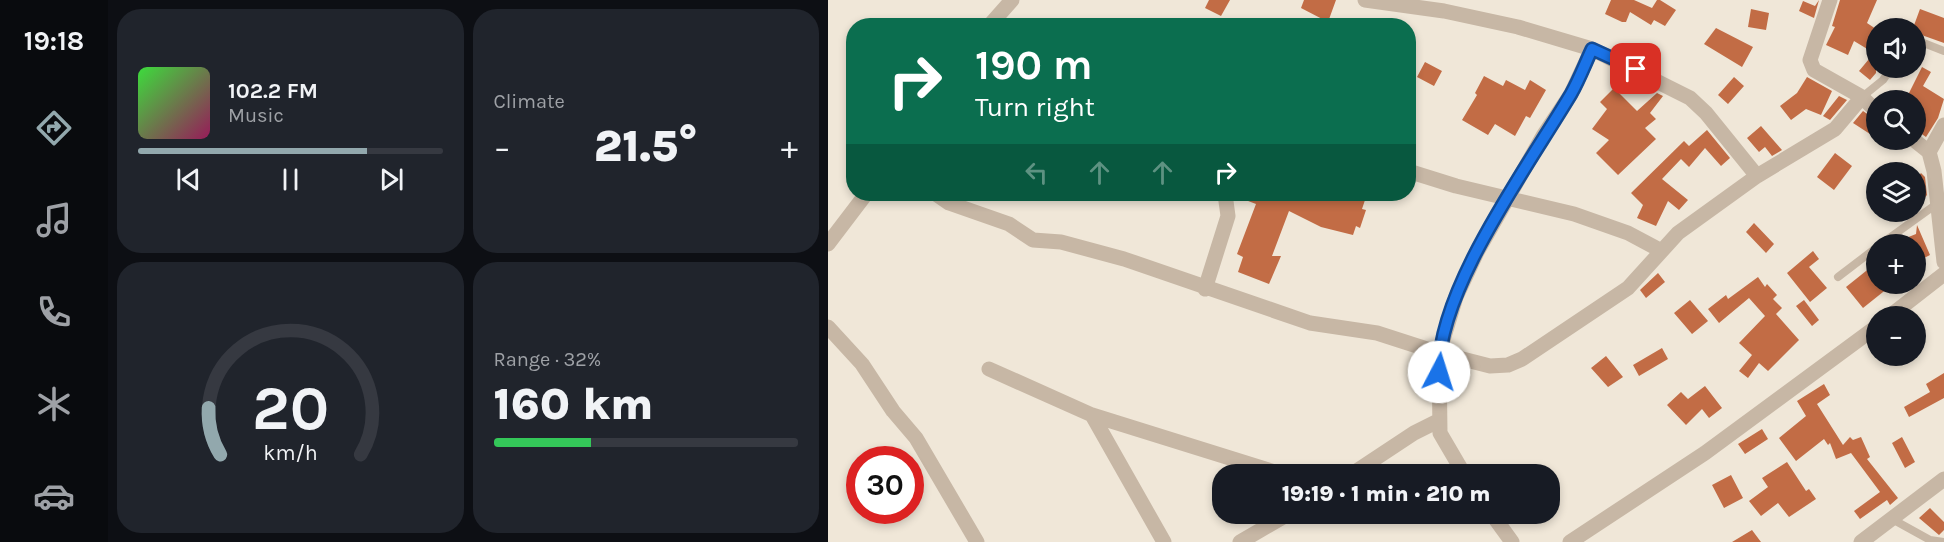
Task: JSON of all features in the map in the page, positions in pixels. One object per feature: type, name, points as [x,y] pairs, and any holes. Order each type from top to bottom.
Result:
[{"type":"street","points":[[996,18],[1012,0]]},
{"type":"street","points":[[1365,0],[1444,11],[1518,27],[1592,49],[1690,98],[1706,113],[1757,176]]},
{"type":"street","points":[[1830,0],[1810,53],[1810,60],[1814,70],[1866,102]]},
{"type":"street","points":[[1458,464],[1440,433],[1438,421],[1439,353],[1456,297],[1506,199],[1571,94],[1592,49]]},
{"type":"street","points":[[946,201],[1008,224],[1033,240],[1061,242],[1115,256],[1205,289],[1310,323],[1377,333],[1439,353],[1490,366],[1508,365],[1522,359],[1628,288],[1660,250],[1678,233],[1757,176],[1835,129],[1862,98]]},
{"type":"street","points":[[1929,152],[1944,125]]},
{"type":"street","points":[[1926,150],[1929,152],[1935,171],[1944,262]]},
{"type":"street","points":[[1416,173],[1506,199],[1585,218],[1628,232],[1660,250]]},
{"type":"street","points":[[828,244],[861,201]]},
{"type":"street","points":[[1205,289],[1228,216],[1226,201]]},
{"type":"street","points":[[1903,306],[1944,274]]},
{"type":"street","points":[[828,327],[862,364],[893,411],[916,438],[977,542]]},
{"type":"street","points":[[1570,542],[1705,453],[1866,334]]},
{"type":"street","points":[[989,369],[1092,415],[1249,464]]},
{"type":"street","points":[[1092,415],[1164,542]]},
{"type":"street","points":[[1367,464],[1414,433],[1438,421]]},
{"type":"street","points":[[1861,542],[1944,479]]},
{"type":"street","points":[[1240,542],[1271,524]]},
{"type":"street","points":[[1499,524],[1512,542]]},
{"type":"lane","points":[[1926,44],[1944,51]]},
{"type":"lane","points":[[1862,98],[1884,78]]},
{"type":"lane","points":[[1895,234],[1938,203]]},
{"type":"lane","points":[[1838,277],[1866,256]]},
{"type":"lane","points":[[1892,519],[1930,540],[1944,542]]},
{"type":"building","points":[[1209,0],[1230,0],[1221,16],[1205,8]]},
{"type":"building","points":[[1304,0],[1336,0],[1329,18],[1320,18],[1301,8]]},
{"type":"building","points":[[1611,0],[1634,0],[1652,8],[1657,0],[1660,0],[1676,10],[1665,26],[1654,20],[1651,25],[1630,12],[1626,22],[1622,22],[1605,14]]},
{"type":"building","points":[[1819,0],[1814,18],[1799,11],[1803,1],[1815,6]]},
{"type":"building","points":[[1840,0],[1877,0],[1869,18],[1866,18],[1866,48],[1854,41],[1848,55],[1826,45],[1835,27],[1832,26]]},
{"type":"building","points":[[1751,9],[1769,13],[1766,30],[1748,27]]},
{"type":"building","points":[[1920,9],[1944,18],[1944,43],[1926,37],[1926,18],[1917,18]]},
{"type":"building","points":[[1716,28],[1753,47],[1742,67],[1704,44]]},
{"type":"building","points":[[1425,62],[1442,71],[1434,86],[1417,77]]},
{"type":"building","points":[[1866,63],[1866,77],[1859,71]]},
{"type":"building","points":[[1926,69],[1931,72],[1923,86],[1944,99],[1938,118],[1926,137],[1926,90],[1910,90],[1916,78],[1926,78]]},
{"type":"building","points":[[1484,76],[1503,86],[1506,80],[1525,90],[1530,80],[1546,90],[1530,118],[1526,116],[1515,136],[1495,124],[1488,135],[1462,120],[1477,95],[1475,93]]},
{"type":"building","points":[[1734,77],[1744,86],[1728,104],[1718,95]]},
{"type":"building","points":[[1807,77],[1832,91],[1821,115],[1806,109],[1791,120],[1780,106],[1797,93]]},
{"type":"building","points":[[1614,88],[1637,111],[1657,93],[1663,96],[1650,113],[1656,119],[1645,128],[1656,139],[1618,175],[1596,153],[1609,140],[1592,129],[1607,109],[1600,102]]},
{"type":"building","points":[[1839,96],[1847,100],[1830,120],[1823,116]]},
{"type":"building","points":[[1863,111],[1866,113],[1866,131],[1853,123]]},
{"type":"building","points":[[1761,126],[1782,150],[1772,156],[1765,147],[1759,152],[1747,138]]},
{"type":"building","points":[[1707,130],[1730,158],[1721,166],[1705,148],[1689,167],[1681,159],[1662,179],[1688,200],[1679,210],[1668,201],[1656,226],[1637,218],[1643,205],[1631,193],[1684,141],[1689,146]]},
{"type":"building","points":[[1835,153],[1852,166],[1834,190],[1817,177]]},
{"type":"building","points":[[1248,201],[1365,201],[1362,209],[1366,210],[1360,228],[1356,226],[1353,235],[1321,227],[1289,211],[1272,256],[1281,256],[1269,284],[1238,272],[1243,257],[1237,254],[1256,204]]},
{"type":"building","points":[[1754,223],[1774,244],[1766,253],[1746,232]]},
{"type":"building","points":[[1813,251],[1819,259],[1809,267],[1827,288],[1810,302],[1787,273]]},
{"type":"building","points":[[1866,271],[1866,294],[1880,294],[1863,308],[1846,287]]},
{"type":"building","points":[[1658,273],[1665,282],[1646,298],[1640,290]]},
{"type":"building","points":[[1758,277],[1765,287],[1767,284],[1777,295],[1773,299],[1782,308],[1776,314],[1799,340],[1768,371],[1759,363],[1748,378],[1739,371],[1752,355],[1739,343],[1765,316],[1749,298],[1719,323],[1708,309],[1726,295],[1728,299]]},
{"type":"building","points":[[1690,300],[1708,321],[1692,334],[1674,313]]},
{"type":"building","points":[[1804,300],[1819,320],[1812,326],[1796,306]]},
{"type":"building","points":[[1662,348],[1668,359],[1639,376],[1633,365]]},
{"type":"building","points":[[1606,356],[1623,377],[1608,387],[1591,368]]},
{"type":"building","points":[[1944,373],[1944,398],[1909,417],[1904,407],[1930,392],[1926,384]]},
{"type":"building","points":[[1824,384],[1830,395],[1817,404],[1843,445],[1850,437],[1853,440],[1861,437],[1870,457],[1867,459],[1898,498],[1890,505],[1887,500],[1860,519],[1854,511],[1880,492],[1851,453],[1836,459],[1830,443],[1828,445],[1824,439],[1796,461],[1779,438],[1806,416],[1797,401]]},
{"type":"building","points":[[1705,386],[1722,408],[1709,418],[1702,409],[1686,425],[1667,405],[1681,392],[1688,399]]},
{"type":"building","points":[[1762,429],[1768,439],[1745,454],[1738,444]]},
{"type":"building","points":[[1902,437],[1915,462],[1905,468],[1892,443]]},
{"type":"building","points":[[1787,462],[1806,491],[1809,489],[1816,499],[1789,517],[1778,503],[1761,516],[1749,501],[1768,487],[1762,478]]},
{"type":"building","points":[[1731,475],[1743,498],[1724,508],[1712,485]]},
{"type":"building","points":[[1930,508],[1944,522],[1944,530],[1939,535],[1919,518]]},
{"type":"building","points":[[1752,530],[1761,542],[1732,542]]},
{"type":"route","points":[[1439,372],[1439,353],[1456,297],[1477,252],[1543,136],[1571,94],[1592,49],[1636,69]]}]
